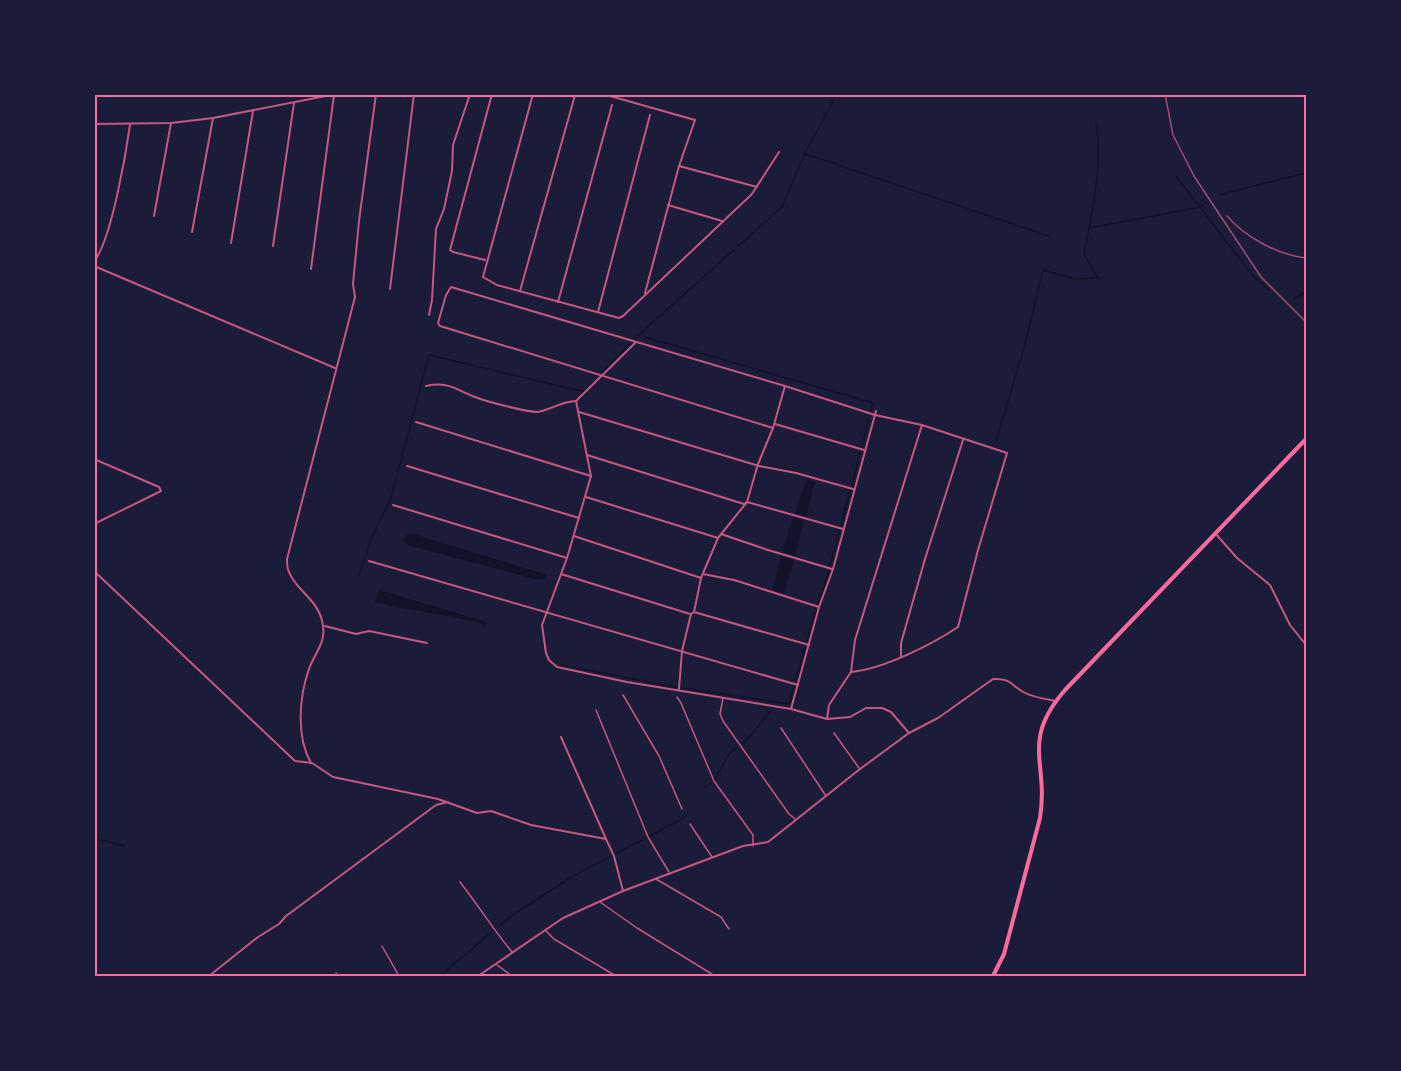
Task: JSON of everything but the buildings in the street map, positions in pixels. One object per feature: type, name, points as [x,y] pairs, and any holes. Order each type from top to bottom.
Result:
[{"type":"main road","points":[[993,976],[1004,954],[1040,818],[1042,798],[1038,740],[1044,719],[1056,701],[1306,439]]},
{"type":"street","points":[[376,94],[358,221],[353,284],[355,297],[287,559],[289,573],[309,596],[319,612],[323,626],[323,643],[309,668],[302,696],[304,751],[312,763],[333,777],[393,788],[448,802],[477,813],[491,811],[531,825],[606,839]]},
{"type":"street","points":[[390,289],[414,94]]},
{"type":"street","points":[[429,315],[436,229],[444,208],[452,171],[453,145],[470,94]]},
{"type":"street","points":[[487,260],[450,250],[492,94]]},
{"type":"street","points":[[533,94],[483,277],[520,291],[597,314],[619,318],[645,296],[757,187],[779,152]]},
{"type":"street","points":[[603,94],[695,120],[679,166],[645,296]]},
{"type":"street","points":[[94,124],[171,123],[213,118],[335,95],[311,269]]},
{"type":"street","points":[[520,291],[575,95]]},
{"type":"street","points":[[273,246],[294,103]]},
{"type":"street","points":[[558,303],[612,105]]},
{"type":"street","points":[[231,243],[253,111]]},
{"type":"street","points":[[597,314],[650,115]]},
{"type":"street","points":[[192,232],[213,118]]},
{"type":"street","points":[[154,216],[171,123]]},
{"type":"street","points":[[94,261],[103,247],[109,228],[130,125]]},
{"type":"street","points":[[679,166],[757,187]]},
{"type":"street","points":[[668,206],[722,219],[722,222]]},
{"type":"street","points":[[94,266],[335,368]]},
{"type":"street","points":[[773,428],[440,326],[438,323],[446,295],[451,287],[922,425],[1007,453],[958,627],[930,645],[866,671],[851,672]]},
{"type":"street","points":[[426,386],[438,384],[457,388],[475,397],[537,412],[565,401],[576,401],[635,342]]},
{"type":"street","points":[[679,690],[682,651],[701,578],[718,538],[747,502],[785,386]]},
{"type":"street","points":[[576,401],[591,476],[567,558],[545,613],[542,632],[549,660],[557,667],[627,682],[791,709],[827,719],[850,717],[866,708],[882,708],[891,712],[909,733]]},
{"type":"street","points":[[579,412],[759,466],[796,473],[853,489]]},
{"type":"street","points":[[791,709],[819,607],[833,569],[875,413]]},
{"type":"street","points":[[416,422],[591,476]]},
{"type":"street","points":[[774,424],[864,450]]},
{"type":"street","points":[[827,719],[829,705],[851,672],[855,640],[922,425]]},
{"type":"street","points":[[901,656],[901,643],[922,569],[963,440]]},
{"type":"street","points":[[587,455],[744,504],[747,502],[843,529]]},
{"type":"street","points":[[94,459],[159,488],[161,491],[94,524]]},
{"type":"street","points":[[406,466],[579,518]]},
{"type":"street","points":[[585,497],[718,538]]},
{"type":"street","points":[[393,505],[567,558]]},
{"type":"street","points":[[1215,532],[1237,558],[1270,585],[1286,620],[1306,645]]},
{"type":"street","points":[[721,534],[833,569]]},
{"type":"street","points":[[574,536],[701,578]]},
{"type":"street","points":[[369,561],[798,685]]},
{"type":"street","points":[[94,571],[294,761],[312,763]]},
{"type":"street","points":[[561,574],[809,645]]},
{"type":"street","points":[[703,574],[734,580],[819,607]]},
{"type":"street","points":[[323,626],[356,634],[369,631],[427,643]]},
{"type":"street","points":[[478,976],[562,918],[712,856],[743,846],[768,842],[909,733],[938,718],[993,679],[1004,678],[1023,692],[1056,701]]},
{"type":"street","points":[[561,737],[614,856],[623,891]]},
{"type":"street","points":[[209,976],[436,805],[448,802]]},
{"type":"lane","points":[[623,695],[659,756],[682,809]]},
{"type":"lane","points":[[677,697],[714,781],[753,835],[753,846]]},
{"type":"lane","points":[[723,697],[720,714],[723,721],[789,814],[795,819]]},
{"type":"lane","points":[[596,710],[648,837],[669,872]]},
{"type":"lane","points":[[782,729],[827,796]]},
{"type":"lane","points":[[834,733],[860,769]]},
{"type":"lane","points":[[690,824],[712,856]]},
{"type":"lane","points":[[655,878],[721,917],[729,929]]},
{"type":"lane","points":[[460,882],[489,919],[493,930],[513,952]]},
{"type":"lane","points":[[599,902],[715,976]]},
{"type":"lane","points":[[544,930],[554,939],[616,976]]},
{"type":"lane","points":[[382,946],[399,976]]},
{"type":"lane","points":[[497,965],[512,976]]},
{"type":"shaded area","points":[[807,479],[815,482],[806,516],[795,513]]},
{"type":"shaded area","points":[[793,518],[804,521],[795,555],[782,552]]},
{"type":"shaded area","points":[[413,534],[546,575],[544,579],[535,579],[407,545],[404,539],[407,535]]},
{"type":"shaded area","points":[[781,556],[794,560],[784,593],[773,589]]},
{"type":"shaded area","points":[[379,590],[487,622],[486,625],[375,602]]},
{"type":"waterway","points":[[634,339],[782,207],[805,153],[837,94]]},
{"type":"waterway","points":[[996,441],[1024,348],[1043,270],[1075,279],[1098,278],[1084,254],[1097,172],[1096,124]]},
{"type":"waterway","points":[[805,154],[836,164]]},
{"type":"waterway","points":[[840,166],[1049,236]]},
{"type":"waterway","points":[[1219,195],[1306,173]]},
{"type":"waterway","points":[[1176,176],[1253,276],[1269,290]]},
{"type":"waterway","points":[[1090,228],[1200,207],[1206,203]]},
{"type":"waterway","points":[[1294,299],[1306,292]]},
{"type":"waterway","points":[[645,337],[873,403],[871,412]]},
{"type":"waterway","points":[[602,373],[629,344]]},
{"type":"waterway","points":[[359,576],[372,537],[391,498],[429,355],[585,392]]},
{"type":"waterway","points":[[862,447],[869,417]]},
{"type":"waterway","points":[[852,487],[860,452]]},
{"type":"waterway","points":[[841,526],[850,491]]},
{"type":"waterway","points":[[830,565],[840,530]]},
{"type":"waterway","points":[[818,604],[829,571]]},
{"type":"waterway","points":[[807,641],[816,609]]},
{"type":"waterway","points":[[796,680],[805,648]]},
{"type":"waterway","points":[[561,665],[676,687]]},
{"type":"waterway","points":[[683,688],[789,704],[794,686]]},
{"type":"waterway","points":[[705,787],[714,781],[729,754],[749,738],[771,710]]},
{"type":"waterway","points":[[440,976],[511,916],[575,875],[686,815]]},
{"type":"waterway","points":[[94,840],[124,846]]},
{"type":"railway","points":[[1165,94],[1173,135],[1194,176],[1261,277],[1306,322]]},
{"type":"railway","points":[[1227,216],[1234,224],[1263,244],[1284,253],[1306,258]]}]
